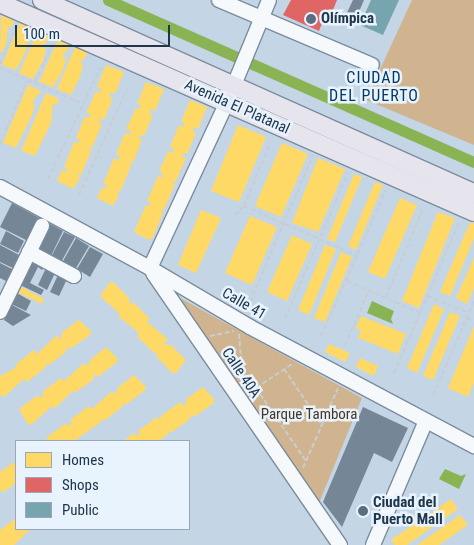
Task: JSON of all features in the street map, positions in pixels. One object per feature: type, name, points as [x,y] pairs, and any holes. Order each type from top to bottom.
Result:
[{"type":"main road","name":"Avenida El Platanal","points":[[42,0],[236,81],[474,193]]},
{"type":"main road","name":"Avenida El Platanal","points":[[0,3],[474,212]]},
{"type":"street","points":[[219,0],[372,65]]},
{"type":"street","points":[[150,268],[227,102],[269,0]]},
{"type":"street","name":"Calle 41","points":[[0,187],[150,268],[304,356],[474,446]]},
{"type":"street","points":[[0,312],[42,226]]},
{"type":"street","points":[[29,252],[74,276]]},
{"type":"street","name":"Calle 40A","points":[[150,268],[199,340],[242,398],[340,545]]},
{"type":"street","points":[[373,545],[426,421]]},
{"type":"path","points":[[0,64],[18,23]]},
{"type":"path","points":[[34,83],[55,39]]},
{"type":"path","points":[[0,68],[83,104]]},
{"type":"path","points":[[48,179],[100,68]]},
{"type":"path","points":[[0,145],[28,80]]},
{"type":"path","points":[[79,195],[127,89]]},
{"type":"path","points":[[235,215],[244,206],[270,143]]},
{"type":"path","points":[[250,302],[313,155]]},
{"type":"path","points":[[285,319],[322,239],[348,174]]},
{"type":"path","points":[[321,336],[386,190]]},
{"type":"path","points":[[244,206],[358,256]]},
{"type":"path","points":[[386,297],[422,211]]},
{"type":"path","points":[[394,373],[460,223]]},
{"type":"path","points":[[347,281],[420,313]]},
{"type":"path","points":[[345,346],[369,290]]},
{"type":"path","points":[[427,296],[469,313]]},
{"type":"path","points":[[433,395],[474,302]]},
{"type":"path","points":[[466,318],[474,321]]},
{"type":"path","points":[[199,340],[238,329],[242,398]]},
{"type":"path","points":[[242,398],[304,356]]},
{"type":"path","points":[[284,369],[322,424]]},
{"type":"path","points":[[296,481],[344,377]]},
{"type":"path","points":[[256,388],[306,461]]},
{"type":"green space","points":[[412,0],[474,0],[474,145],[366,100]]},
{"type":"green space","name":"Parque Tambora","points":[[180,298],[362,398],[319,503],[203,337]]},
{"type":"shaded area","points":[[372,301],[394,311],[391,319],[393,324],[367,313]]},
{"type":"shaded area","points":[[445,469],[461,476],[466,474],[459,489],[439,479]]},
{"type":"building: Homes","points":[[1,15],[14,21],[11,28],[8,26],[6,45],[0,54]]},
{"type":"building: Homes","points":[[20,23],[34,29],[25,39],[29,41],[16,70],[2,65]]},
{"type":"building: Homes","points":[[38,31],[51,37],[42,47],[46,49],[43,61],[33,79],[19,73]]},
{"type":"building: Homes","points":[[58,40],[71,46],[62,56],[66,58],[63,70],[53,87],[39,82]]},
{"type":"building: Homes","points":[[75,47],[88,53],[80,64],[83,65],[80,77],[71,95],[57,89]]},
{"type":"building: Homes","points":[[106,65],[124,72],[115,94],[111,92],[109,97],[113,98],[104,120],[100,118],[99,122],[102,124],[93,146],[88,148],[92,149],[81,175],[77,174],[80,178],[73,189],[57,181],[62,170],[66,172],[68,169],[64,167],[74,142],[78,143],[80,140],[76,138],[85,116],[89,118],[91,114],[86,113],[96,91],[100,93],[101,89],[97,87]]},
{"type":"building: Homes","points":[[146,82],[164,89],[155,111],[151,109],[149,113],[153,115],[144,136],[140,135],[139,139],[142,140],[133,163],[130,161],[131,166],[120,192],[117,190],[119,195],[113,206],[97,198],[102,187],[106,189],[107,185],[103,184],[114,158],[118,160],[120,156],[116,154],[125,133],[129,135],[131,131],[126,129],[136,108],[139,109],[141,105],[137,104]]},
{"type":"building: Homes","points":[[28,85],[41,91],[32,102],[35,103],[32,115],[16,148],[3,143]]},
{"type":"building: Homes","points":[[46,93],[59,99],[56,105],[53,104],[51,123],[35,156],[21,151]]},
{"type":"building: Homes","points":[[190,100],[207,107],[198,129],[194,127],[193,131],[196,133],[187,154],[184,153],[182,157],[186,158],[176,181],[172,183],[175,184],[164,210],[160,211],[163,213],[152,239],[147,239],[134,232],[146,205],[149,206],[151,203],[147,201],[158,176],[162,178],[163,174],[159,172],[168,151],[173,153],[174,149],[170,147],[179,125],[183,127],[185,123],[181,122]]},
{"type":"building: Homes","points":[[238,125],[266,137],[239,202],[211,191]]},
{"type":"building: Homes","points":[[282,143],[308,154],[281,217],[255,206]]},
{"type":"building: Homes","points":[[318,158],[345,169],[318,232],[292,223]]},
{"type":"building: Homes","points":[[354,174],[362,177],[335,242],[327,239]]},
{"type":"building: Homes","points":[[375,182],[383,185],[356,250],[348,246]]},
{"type":"building: Homes","points":[[400,198],[417,205],[385,279],[368,272]]},
{"type":"building: Homes","points":[[201,210],[221,218],[196,273],[178,265]]},
{"type":"building: Homes","points":[[438,212],[455,218],[419,308],[402,301]]},
{"type":"building: Homes","points":[[250,216],[277,227],[252,285],[225,273]]},
{"type":"building: Homes","points":[[470,222],[474,224],[474,238],[450,296],[440,292]]},
{"type":"building: Homes","points":[[292,235],[312,244],[287,301],[267,292]]},
{"type":"building: Homes","points":[[325,245],[336,249],[309,315],[298,310]]},
{"type":"building: Homes","points":[[341,252],[352,257],[325,322],[314,318]]},
{"type":"building: Homes","points":[[474,258],[474,288],[467,304],[456,298]]},
{"type":"building: Homes","points":[[110,282],[113,282],[130,299],[128,301],[131,304],[133,302],[150,319],[147,322],[168,339],[164,343],[168,346],[170,344],[186,360],[176,373],[172,373],[155,355],[158,353],[153,352],[137,336],[139,333],[118,316],[120,314],[100,296]]},
{"type":"building: Homes","points":[[16,284],[44,299],[42,304],[13,290]]},
{"type":"building: Homes","points":[[434,304],[444,309],[417,373],[407,368]]},
{"type":"building: Homes","points":[[450,312],[460,316],[433,380],[423,376]]},
{"type":"building: Homes","points":[[361,316],[406,334],[398,354],[358,338],[361,330],[356,328]]},
{"type":"building: Homes","points":[[79,320],[91,331],[90,335],[70,349],[68,347],[65,349],[67,351],[49,365],[46,363],[46,367],[27,382],[24,379],[4,397],[0,395],[0,376],[17,367],[15,365],[34,350],[37,354],[57,335],[59,339],[63,336],[61,333]]},
{"type":"building: Homes","points":[[474,326],[474,382],[468,397],[448,388]]},
{"type":"building: Homes","points":[[329,344],[350,353],[345,362],[325,352]]},
{"type":"building: Homes","points":[[106,347],[118,359],[117,362],[98,377],[96,374],[93,376],[94,379],[76,392],[73,391],[54,409],[52,406],[31,425],[27,423],[19,409],[38,395],[40,398],[44,395],[42,392],[61,378],[64,381],[84,363],[86,366],[90,363],[89,361]]},
{"type":"building: Homes","points":[[360,358],[378,366],[374,376],[356,367]]},
{"type":"building: Homes","points":[[134,375],[146,387],[145,390],[126,405],[124,402],[122,407],[104,421],[101,419],[101,422],[75,440],[47,440],[47,437],[66,423],[68,426],[72,423],[70,420],[89,406],[92,409],[112,391],[114,394],[118,391],[116,389]]},
{"type":"building: Homes","points":[[203,387],[214,399],[214,403],[194,417],[192,414],[190,419],[172,432],[167,431],[169,434],[160,440],[124,440],[134,433],[136,436],[140,433],[138,431],[157,417],[160,420],[161,416],[180,402],[183,406],[187,403],[185,400]]},
{"type":"building: Homes","points":[[15,463],[15,484],[4,492],[0,491],[0,472]]},
{"type":"building: Homes","points":[[451,499],[458,509],[407,545],[395,545],[391,540]]},
{"type":"building: Homes","points":[[460,515],[468,525],[439,545],[417,545]]},
{"type":"building: Homes","points":[[15,519],[15,530],[32,530],[28,531],[14,545],[0,545],[0,530]]},
{"type":"building: Shops","name":"Olímpica","points":[[291,0],[337,0],[327,25],[322,23],[319,31],[283,15]]},
{"type":"building: Public","points":[[371,0],[399,0],[383,35],[360,25]]},
{"type":"building: Other","points":[[353,0],[364,0],[355,21],[345,17]]},
{"type":"building: Other","points":[[12,203],[43,220],[30,242],[0,227]]},
{"type":"building: Other","points":[[47,222],[63,231],[50,258],[33,251]]},
{"type":"building: Other","points":[[6,231],[24,241],[18,253],[0,244]]},
{"type":"building: Other","points":[[64,232],[75,237],[60,264],[50,259]]},
{"type":"building: Other","points":[[76,238],[89,246],[76,268],[63,261]]},
{"type":"building: Other","points":[[0,245],[21,256],[15,269],[0,262]]},
{"type":"building: Other","points":[[90,247],[103,254],[90,277],[77,269]]},
{"type":"building: Other","points":[[31,258],[45,265],[42,270],[38,267],[30,283],[44,290],[41,295],[18,284]]},
{"type":"building: Other","points":[[0,263],[14,270],[8,282],[0,278]]},
{"type":"building: Other","points":[[47,266],[56,271],[47,290],[38,285]]},
{"type":"building: Other","points":[[58,275],[67,279],[59,296],[50,292]]},
{"type":"building: Other","points":[[15,292],[31,301],[26,311],[9,303]]},
{"type":"building: Other","points":[[12,305],[31,315],[13,326],[4,320]]},
{"type":"building: Other","points":[[363,407],[408,428],[392,462],[374,453],[342,527],[323,502]]},
{"type":"waterway","points":[[108,0],[474,162]]},
{"type":"place","name":"Olímpica","points":[[311,19]]},
{"type":"place","name":"Ciudad del Puerto Mall","points":[[363,511]]},
{"type":"district","name":"CIUDAD DEL PUERTO","points":[[374,87]]}]
